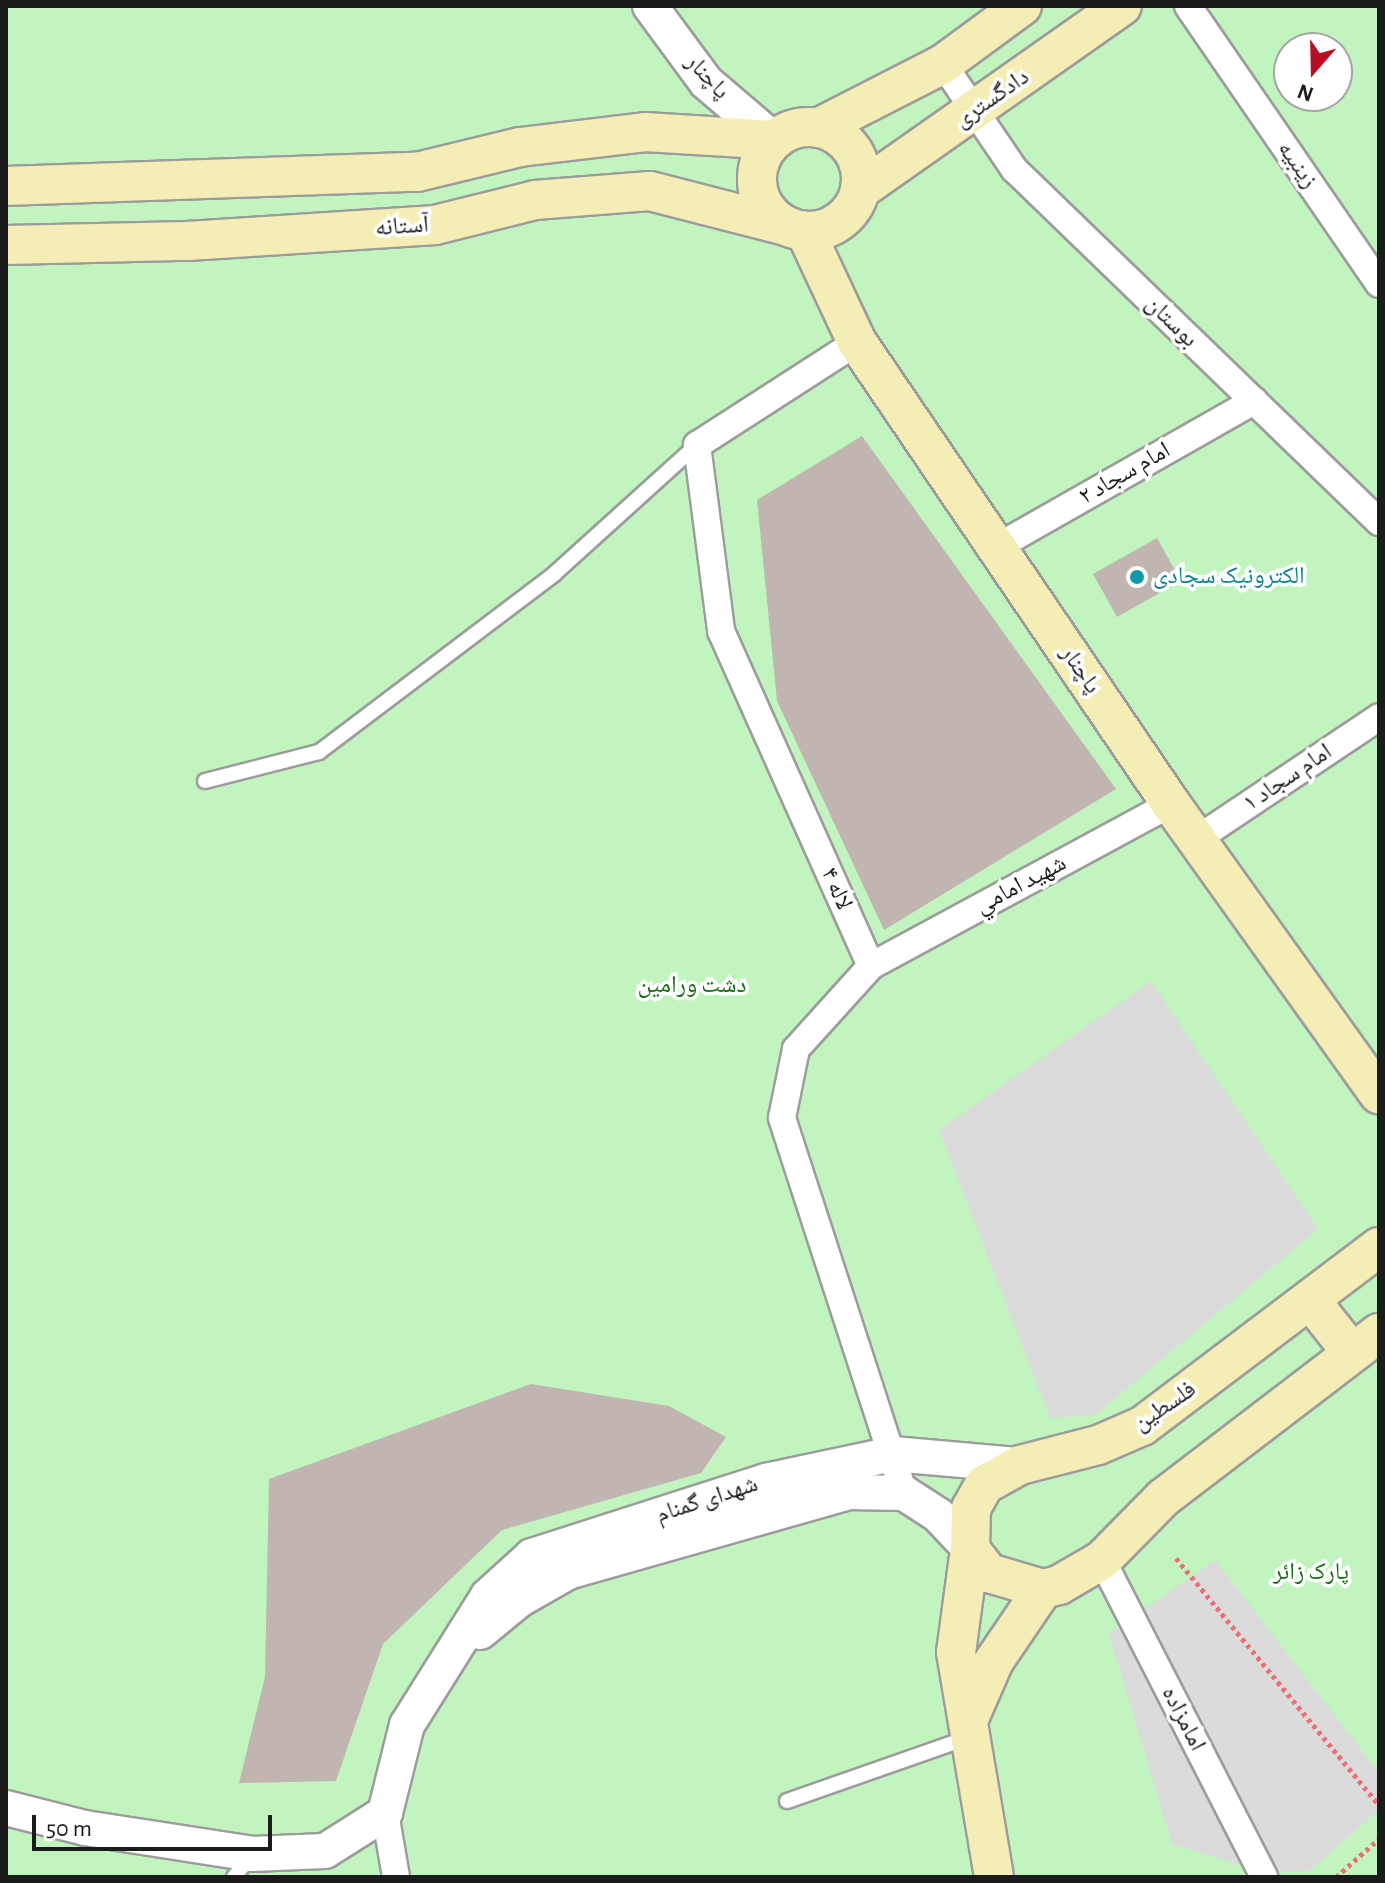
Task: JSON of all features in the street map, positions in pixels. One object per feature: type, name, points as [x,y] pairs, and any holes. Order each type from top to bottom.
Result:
[{"type":"main road","points":[[818,128],[834,133],[852,150],[861,173],[860,190],[845,216],[833,225],[797,229],[765,207],[757,180],[758,166],[774,140],[787,131],[818,128],[943,64],[1022,6]]},
{"type":"main road","name":"دادگستری","points":[[860,190],[1122,6]]},
{"type":"main road","points":[[6,186],[417,172],[520,147],[645,132],[774,140]]},
{"type":"main road","name":"آستانه","points":[[6,245],[188,241],[435,225],[535,200],[650,191],[797,229]]},
{"type":"main road","name":"پاچنار","points":[[797,229],[857,342],[1171,804],[1379,1094]]},
{"type":"main road","name":"فلسطین","points":[[994,1877],[956,1652],[970,1549],[971,1508],[984,1485],[1020,1465],[1098,1445],[1142,1426],[1379,1247]]},
{"type":"main road","points":[[969,1729],[994,1661],[1043,1589],[1102,1560],[1163,1498],[1365,1343],[1311,1301]]},
{"type":"main road","points":[[970,1549],[989,1573],[1043,1589]]},
{"type":"street","name":"پاچنار","points":[[650,6],[706,82],[774,140]]},
{"type":"street","name":"زينبيه","points":[[1188,6],[1379,284]]},
{"type":"street","name":"بوستان","points":[[943,64],[973,113],[1014,169],[1379,522]]},
{"type":"street","points":[[697,445],[857,342]]},
{"type":"street","name":"امام سجاد ۲","points":[[997,547],[1254,401]]},
{"type":"street","name":"لاله ۴","points":[[697,445],[721,631],[871,966]]},
{"type":"street","name":"امام سجاد ۱","points":[[1197,839],[1379,717]]},
{"type":"street","name":"شهيد امامي","points":[[871,966],[1171,804]]},
{"type":"street","points":[[871,966],[796,1049],[782,1118],[904,1493],[938,1515],[970,1549]]},
{"type":"street","name":"شهدای گمنام","points":[[385,1813],[407,1725],[488,1596],[532,1556],[766,1481],[893,1454],[1020,1465]]},
{"type":"street","name":"شهدای گمنام","points":[[446,1660],[519,1600],[568,1572],[848,1492],[904,1493]]},
{"type":"street","name":"امامزاده","points":[[1102,1560],[1264,1877]]},
{"type":"street","points":[[6,1808],[243,1866],[325,1851],[385,1813],[396,1877]]},
{"type":"lane","points":[[205,781],[319,752],[554,574],[697,445]]},
{"type":"lane","points":[[787,1801],[969,1729]]},
{"type":"path","points":[[1176,1558],[1379,1805]]},
{"type":"path","points":[[1336,1877],[1379,1839]]},
{"type":"green space","name":"دشت ورامین","points":[[6,6],[1379,6],[1379,1877],[6,1877]]},
{"type":"shaded area","points":[[1151,981],[1318,1229],[1095,1415],[1050,1418],[939,1130]]},
{"type":"shaded area","points":[[1215,1560],[1379,1773],[1379,1810],[1309,1871],[1262,1872],[1172,1844],[1109,1634]]},
{"type":"building","points":[[862,436],[1116,789],[884,930],[777,701],[757,500]]},
{"type":"building","name":"الکترونیک سجادی","points":[[1157,538],[1181,581],[1117,617],[1093,574]]},
{"type":"building","points":[[531,1384],[669,1406],[726,1437],[701,1473],[502,1530],[383,1644],[336,1781],[239,1783],[265,1677],[269,1479]]},
{"type":"place","name":"الکترونیک سجادی","points":[[1137,577]]},
{"type":"park label","name":"پارک زائر","points":[[1311,1573]]}]
